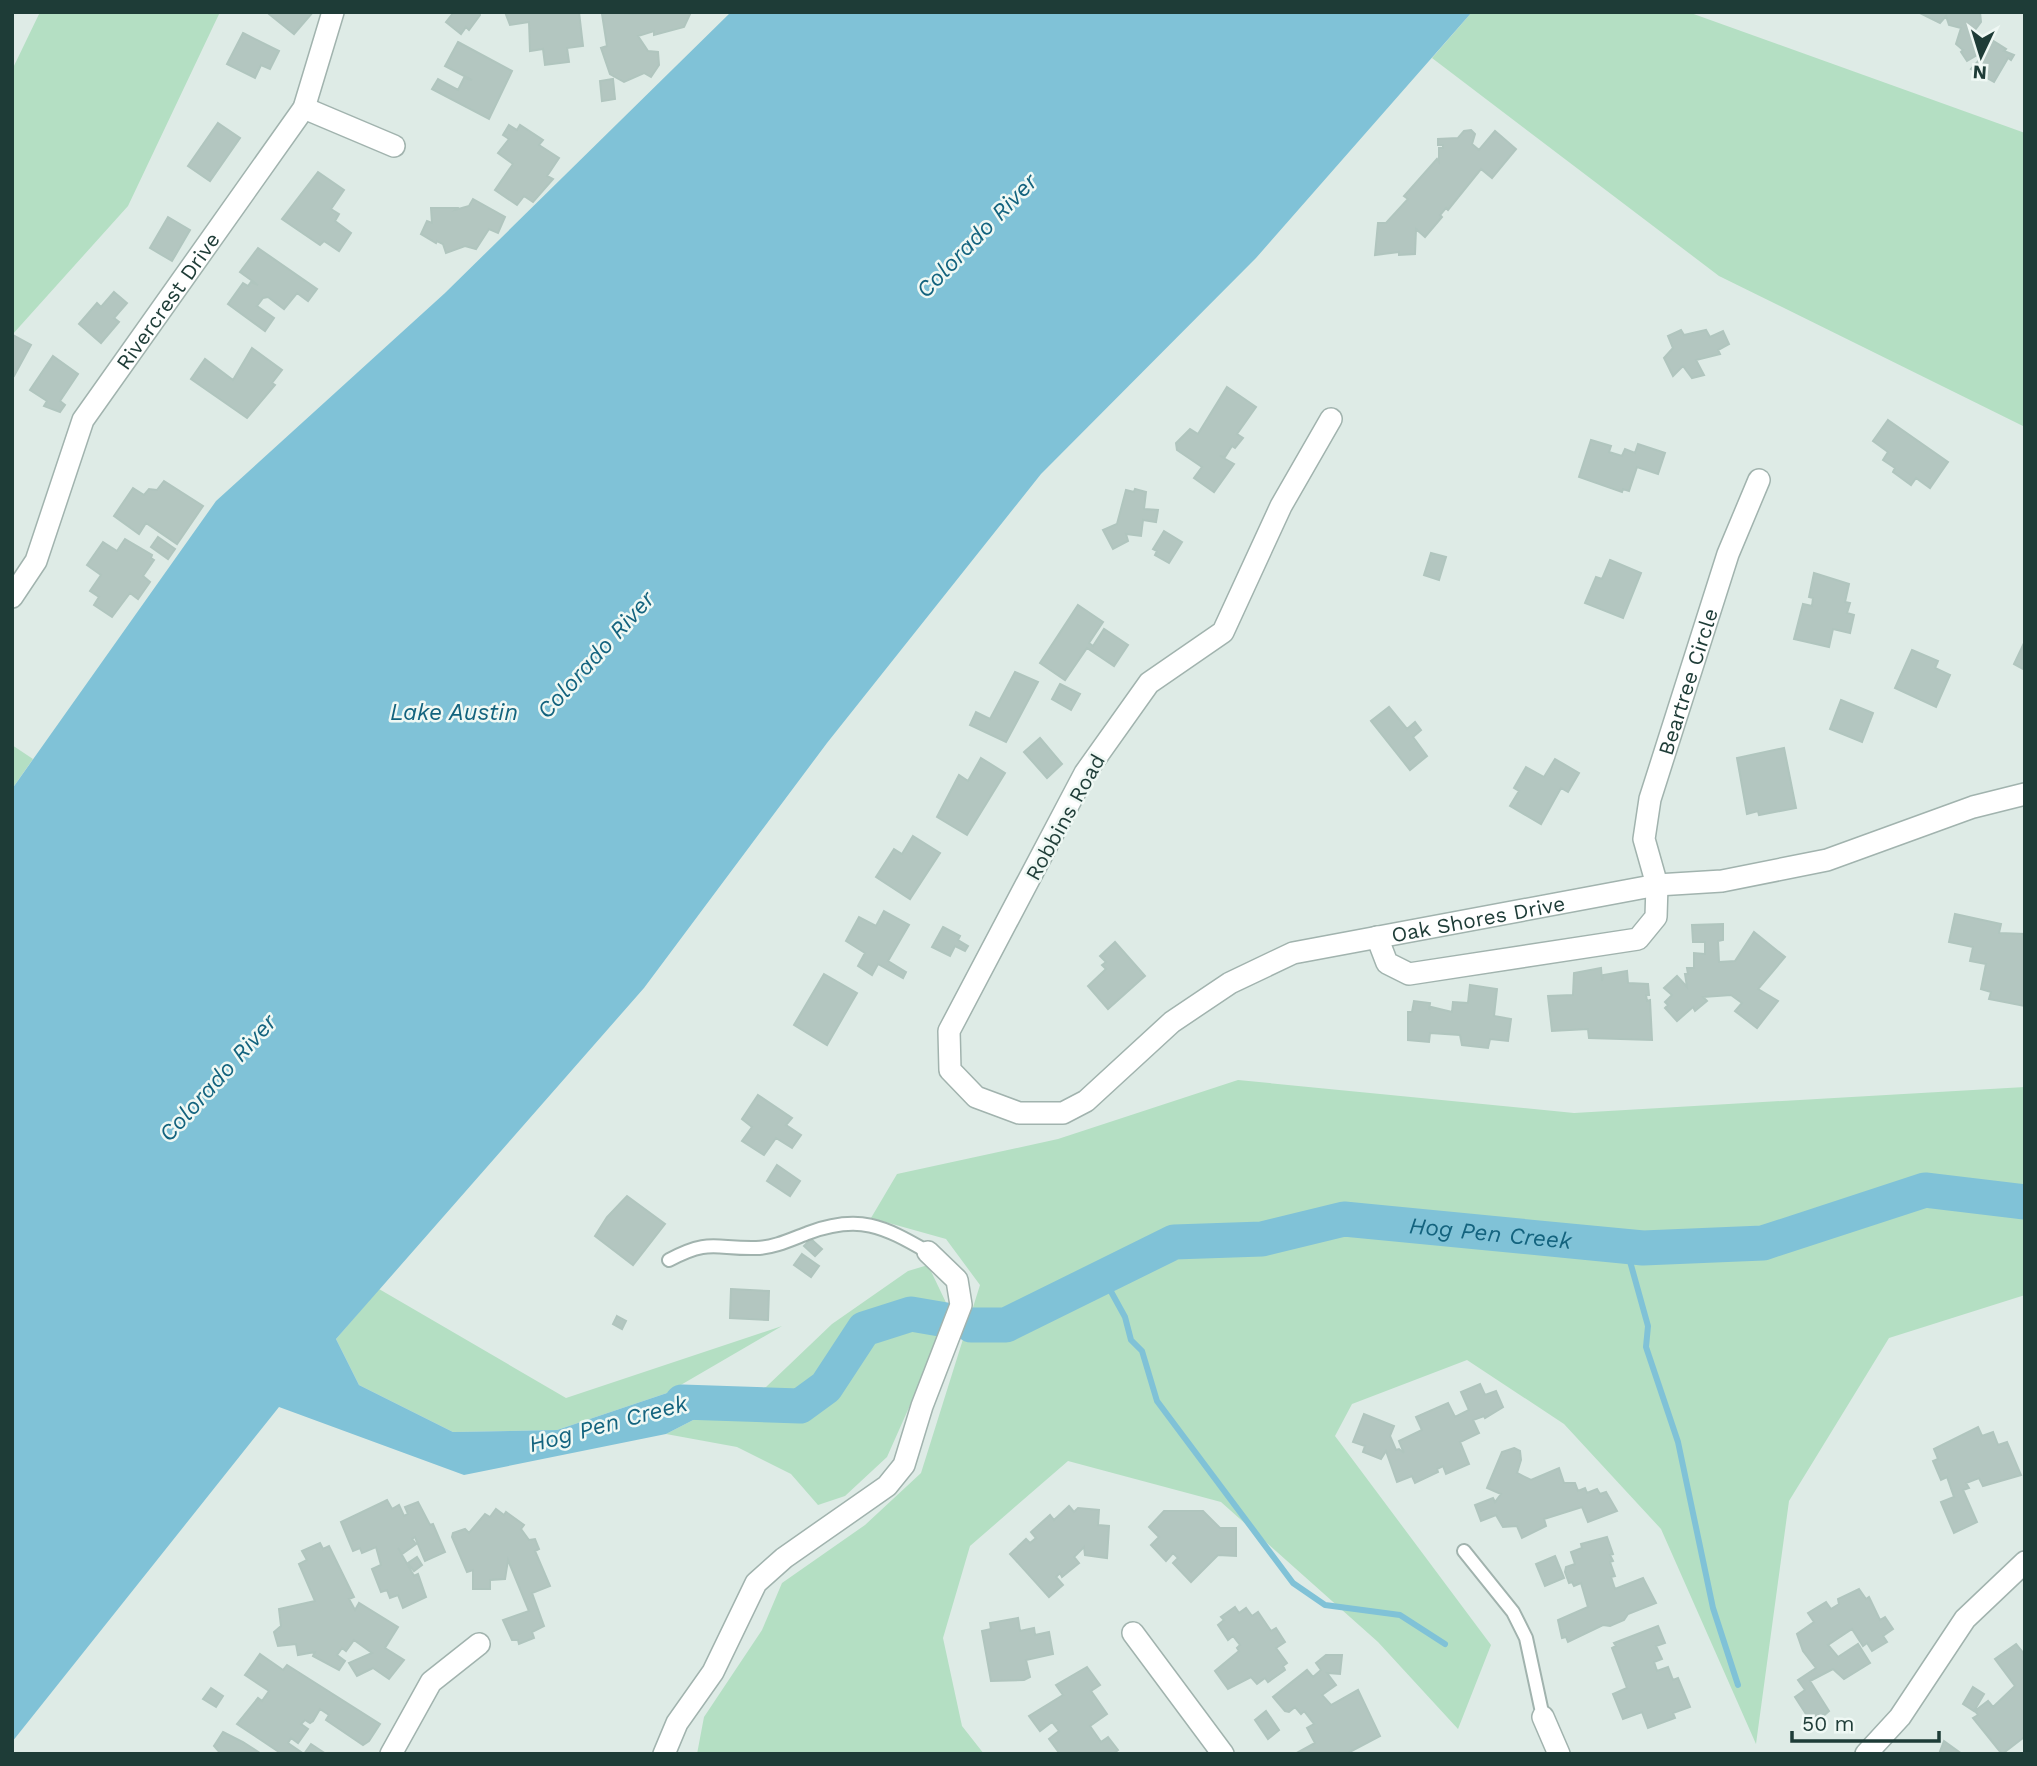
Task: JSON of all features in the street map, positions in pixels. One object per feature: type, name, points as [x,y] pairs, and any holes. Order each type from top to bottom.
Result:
[{"type":"street","name":"Rivercrest Drive","points":[[12,597],[36,561],[83,420],[304,108],[333,12]]},
{"type":"street","points":[[304,108],[394,146]]},
{"type":"street","name":"Robbins Road","points":[[976,1097],[950,1070],[949,1031],[1085,773],[1149,683],[1223,632],[1281,506],[1331,419]]},
{"type":"street","name":"Beartree Circle","points":[[1657,885],[1644,839],[1650,799],[1728,554],[1759,480]]},
{"type":"street","name":"Oak Shores Drive","points":[[976,1097],[1019,1113],[1063,1113],[1086,1101],[1172,1022],[1230,983],[1293,953],[1657,885],[1722,881],[1827,860],[1973,807],[2025,794]]},
{"type":"street","points":[[1377,937],[1387,963],[1409,974],[1638,939],[1656,917],[1657,885]]},
{"type":"street","points":[[664,1754],[677,1723],[713,1672],[756,1583],[784,1558],[887,1486],[904,1465],[922,1406],[961,1305],[957,1280],[928,1252]]},
{"type":"street","points":[[1866,1754],[1900,1717],[1965,1619],[2025,1562]]},
{"type":"street","points":[[1133,1633],[1223,1754]]},
{"type":"street","points":[[391,1754],[431,1682],[479,1644]]},
{"type":"street","points":[[1543,1717],[1559,1754]]},
{"type":"lane","points":[[669,1260],[693,1247],[722,1244],[758,1248],[836,1223],[885,1227],[928,1252]]},
{"type":"lane","points":[[1464,1550],[1513,1612],[1526,1638],[1543,1717]]},
{"type":"green space","points":[[40,12],[220,12],[128,206],[12,335],[12,70]]},
{"type":"green space","points":[[1472,12],[1688,12],[2025,133],[2025,427],[1719,276],[1432,58]]},
{"type":"green space","points":[[12,745],[33,759],[12,789]]},
{"type":"green space","points":[[1238,1080],[1574,1113],[2025,1087],[2025,1295],[1889,1338],[1789,1501],[1756,1744],[1661,1529],[1564,1424],[1467,1360],[1352,1404],[1335,1436],[1491,1645],[1458,1729],[1378,1642],[1221,1502],[1068,1461],[970,1546],[943,1638],[962,1726],[984,1754],[697,1754],[704,1717],[762,1630],[782,1583],[865,1525],[921,1473],[980,1285],[946,1239],[871,1218],[897,1174],[1058,1139]]},
{"type":"green space","points":[[928,1265],[951,1313],[887,1457],[845,1496],[818,1505],[791,1474],[737,1447],[666,1434],[738,1397],[766,1387],[832,1324],[908,1271]]},
{"type":"green space","points":[[379,1289],[566,1398],[782,1326],[667,1393],[557,1430],[453,1432],[359,1385],[336,1339]]},
{"type":"water","name":"Lake Austin","points":[[731,12],[1472,12],[1256,258],[1041,474],[827,743],[644,988],[336,1339],[359,1385],[453,1432],[557,1430],[667,1393],[738,1397],[666,1434],[464,1475],[279,1407],[12,1742],[12,789],[216,501],[445,293]]},
{"type":"building","points":[[313,12],[294,34],[269,14]]},
{"type":"building","points":[[454,12],[479,12],[480,15],[469,30],[466,27],[461,34],[446,22]]},
{"type":"building","points":[[505,12],[579,12],[583,46],[567,48],[569,62],[545,65],[543,49],[530,51],[529,22],[510,25]]},
{"type":"building","points":[[691,12],[684,27],[638,36],[648,51],[658,52],[659,65],[651,77],[644,73],[624,82],[610,74],[601,48],[607,46],[602,14]]},
{"type":"building","points":[[1918,12],[1980,12],[1981,22],[1972,34],[1984,50],[1992,40],[2006,49],[2004,51],[2014,55],[2011,60],[2008,58],[1994,82],[1971,69],[1982,57],[1979,54],[1967,61],[1961,52],[1963,50],[1956,44],[1961,28],[1949,25],[1946,16],[1940,23]]},
{"type":"building","points":[[243,33],[279,51],[270,69],[261,65],[255,78],[227,64]]},
{"type":"building","points":[[458,42],[512,71],[489,119],[432,89],[438,79],[458,90],[464,78],[472,80],[445,66]]},
{"type":"building","points":[[613,79],[615,99],[602,101],[600,81]]},
{"type":"building","points":[[218,123],[240,138],[210,181],[188,166]]},
{"type":"building","points":[[509,125],[517,130],[520,125],[543,140],[539,145],[559,158],[547,176],[553,179],[533,202],[524,196],[517,205],[495,190],[513,164],[498,153],[509,139],[503,135]]},
{"type":"building","points":[[1471,130],[1475,134],[1472,144],[1479,150],[1495,131],[1516,149],[1492,178],[1481,169],[1448,210],[1446,208],[1440,215],[1442,217],[1425,237],[1416,229],[1415,254],[1399,255],[1399,252],[1375,255],[1378,223],[1386,223],[1408,199],[1404,196],[1437,159],[1439,162],[1439,148],[1443,148],[1443,145],[1438,145],[1438,139],[1458,138],[1464,131]]},
{"type":"building","points":[[318,172],[344,190],[331,209],[339,214],[335,221],[351,233],[339,251],[324,241],[320,245],[282,219]]},
{"type":"building","points":[[473,199],[505,217],[498,233],[489,229],[476,249],[465,246],[446,253],[443,244],[421,234],[427,221],[432,223],[431,208],[457,208],[455,210],[469,206]]},
{"type":"building","points":[[168,217],[190,230],[172,261],[150,248]]},
{"type":"building","points":[[258,248],[317,289],[308,301],[297,293],[284,309],[268,297],[263,298],[257,306],[274,318],[265,331],[228,304],[243,283],[248,286],[251,282],[258,285],[240,272]]},
{"type":"building","points":[[114,292],[127,303],[114,318],[119,322],[101,343],[79,324],[97,303],[101,307]]},
{"type":"building","points":[[1681,330],[1684,335],[1706,330],[1710,337],[1723,331],[1729,344],[1718,350],[1720,354],[1696,360],[1704,375],[1692,378],[1683,366],[1673,376],[1664,358],[1673,348],[1668,336]]},
{"type":"building","points":[[13,335],[31,345],[14,376],[12,375]]},
{"type":"building","points":[[252,348],[282,370],[272,383],[275,385],[247,418],[191,379],[205,359],[233,380]]},
{"type":"building","points":[[53,356],[78,374],[60,401],[65,405],[60,412],[44,406],[47,401],[30,390]]},
{"type":"building","points":[[1227,387],[1256,407],[1237,434],[1243,438],[1235,448],[1232,446],[1225,457],[1220,456],[1234,464],[1214,492],[1194,478],[1202,467],[1177,450],[1176,443],[1190,429],[1198,434]]},
{"type":"building","points":[[1888,420],[1948,462],[1930,488],[1916,478],[1911,485],[1893,472],[1895,468],[1883,460],[1888,452],[1873,441]]},
{"type":"building","points":[[1591,440],[1611,446],[1609,452],[1622,456],[1625,449],[1635,453],[1638,444],[1665,453],[1658,474],[1637,467],[1629,491],[1623,489],[1622,492],[1579,477]]},
{"type":"building","points":[[164,481],[203,506],[177,544],[146,523],[139,534],[114,516],[133,488],[144,495],[149,489],[157,490]]},
{"type":"building","points":[[1135,489],[1146,492],[1144,509],[1158,510],[1156,522],[1143,520],[1141,536],[1126,534],[1128,541],[1113,549],[1103,530],[1117,524],[1126,490],[1134,492]]},
{"type":"building","points":[[1164,531],[1182,542],[1169,563],[1155,555],[1157,551],[1153,549]]},
{"type":"building","points":[[158,537],[175,549],[168,559],[151,547]]},
{"type":"building","points":[[125,539],[152,555],[154,560],[143,576],[150,582],[138,599],[130,593],[112,617],[94,605],[99,597],[90,591],[101,575],[87,565],[103,542],[117,551]]},
{"type":"building","points":[[1431,553],[1446,557],[1439,580],[1424,575]]},
{"type":"building","points":[[1610,560],[1641,573],[1623,618],[1585,603],[1596,577],[1602,579]]},
{"type":"building","points":[[1814,573],[1849,584],[1845,602],[1850,603],[1847,613],[1854,615],[1850,633],[1833,629],[1829,647],[1794,639],[1803,604],[1812,606],[1813,598],[1809,597]]},
{"type":"building","points":[[1078,605],[1103,622],[1089,643],[1093,646],[1104,629],[1128,645],[1114,666],[1087,648],[1065,680],[1040,663]]},
{"type":"building","points":[[2025,641],[2025,670],[2014,664]]},
{"type":"building","points":[[1912,650],[1938,661],[1935,668],[1950,675],[1936,707],[1895,688]]},
{"type":"building","points":[[1015,672],[1038,682],[1006,742],[970,725],[976,712],[990,719]]},
{"type":"building","points":[[1060,684],[1080,694],[1071,710],[1052,699]]},
{"type":"building","points":[[1841,700],[1873,713],[1862,742],[1830,729]]},
{"type":"building","points":[[1389,707],[1407,729],[1415,722],[1421,730],[1413,737],[1427,756],[1410,770],[1371,721]]},
{"type":"building","points":[[1040,738],[1062,764],[1047,778],[1024,752]]},
{"type":"building","points":[[1784,748],[1796,808],[1759,815],[1758,811],[1747,814],[1737,758]]},
{"type":"building","points":[[981,758],[1005,773],[967,835],[937,817],[959,775],[968,781]]},
{"type":"building","points":[[1555,759],[1579,773],[1568,792],[1561,788],[1541,824],[1510,806],[1519,791],[1514,788],[1526,767],[1544,777]]},
{"type":"building","points":[[913,836],[940,853],[910,899],[876,877],[894,849],[902,854]]},
{"type":"building","points":[[884,911],[909,925],[888,961],[906,972],[903,978],[878,964],[872,975],[858,966],[865,953],[846,941],[859,917],[876,926]]},
{"type":"building","points":[[1955,914],[2001,924],[1999,933],[2025,934],[2025,1006],[1989,999],[1991,992],[1981,989],[1986,964],[1970,961],[1973,947],[1949,942]]},
{"type":"building","points":[[1723,924],[1723,940],[1718,941],[1719,962],[1735,961],[1754,932],[1785,957],[1758,989],[1778,1001],[1757,1028],[1735,1011],[1742,1003],[1731,995],[1703,997],[1707,1001],[1695,1011],[1693,1007],[1677,1021],[1665,1008],[1668,1005],[1665,1002],[1672,995],[1664,988],[1677,976],[1687,987],[1685,974],[1688,974],[1687,968],[1694,968],[1694,953],[1705,954],[1705,942],[1693,942],[1692,925]]},
{"type":"building","points":[[943,927],[960,936],[958,940],[968,946],[965,951],[955,946],[950,956],[932,947]]},
{"type":"building","points":[[1115,942],[1145,976],[1108,1009],[1088,986],[1106,969],[1102,965],[1106,962],[1100,956]]},
{"type":"building","points":[[1601,968],[1602,981],[1603,975],[1627,971],[1628,983],[1648,984],[1649,995],[1646,995],[1647,1001],[1650,1000],[1652,1040],[1589,1038],[1588,1029],[1552,1031],[1548,996],[1573,995],[1574,973]]},
{"type":"building","points":[[824,974],[857,993],[827,1045],[794,1025]]},
{"type":"building","points":[[1470,985],[1497,989],[1494,1016],[1511,1019],[1508,1041],[1490,1039],[1488,1048],[1462,1045],[1460,1035],[1430,1033],[1429,1042],[1408,1040],[1408,1012],[1412,1012],[1414,1001],[1430,1003],[1429,1010],[1431,1007],[1452,1012],[1453,1002],[1468,1003]]},
{"type":"building","points":[[758,1095],[792,1118],[786,1125],[801,1135],[792,1148],[776,1138],[764,1155],[742,1141],[752,1127],[742,1119]]},
{"type":"building","points":[[777,1165],[800,1181],[790,1196],[767,1181]]},
{"type":"building","points":[[627,1196],[665,1224],[633,1265],[595,1236],[607,1217]]},
{"type":"building","points":[[811,1239],[822,1249],[815,1256],[804,1246]]},
{"type":"building","points":[[802,1254],[819,1266],[811,1277],[794,1265]]},
{"type":"building","points":[[731,1289],[769,1291],[768,1320],[730,1318]]},
{"type":"building","points":[[617,1316],[626,1321],[622,1329],[613,1324]]},
{"type":"building","points":[[1480,1384],[1485,1395],[1496,1391],[1503,1407],[1485,1418],[1484,1416],[1473,1420],[1479,1433],[1460,1442],[1469,1464],[1446,1474],[1443,1466],[1437,1469],[1438,1472],[1415,1483],[1412,1476],[1397,1482],[1386,1451],[1381,1459],[1363,1452],[1365,1446],[1353,1442],[1364,1414],[1394,1426],[1390,1436],[1396,1450],[1404,1453],[1399,1441],[1422,1430],[1416,1417],[1448,1403],[1455,1417],[1469,1410],[1461,1392]]},
{"type":"building","points":[[1978,1427],[1982,1436],[1993,1432],[1998,1445],[2007,1442],[2021,1475],[1983,1486],[1979,1478],[1966,1483],[1969,1488],[1963,1490],[1977,1522],[1954,1533],[1941,1502],[1954,1497],[1947,1477],[1941,1480],[1933,1461],[1938,1459],[1934,1449]]},
{"type":"building","points":[[1514,1448],[1520,1451],[1521,1460],[1517,1473],[1531,1480],[1559,1468],[1564,1483],[1575,1483],[1578,1491],[1585,1488],[1587,1493],[1597,1489],[1600,1494],[1606,1492],[1617,1511],[1588,1522],[1582,1507],[1544,1519],[1546,1526],[1522,1538],[1517,1526],[1503,1527],[1496,1515],[1481,1521],[1475,1505],[1493,1498],[1495,1502],[1501,1494],[1487,1488],[1502,1452]]},
{"type":"building","points":[[387,1500],[392,1509],[399,1505],[404,1516],[408,1514],[405,1507],[418,1502],[430,1525],[433,1524],[445,1552],[425,1561],[415,1537],[412,1539],[416,1544],[402,1554],[398,1548],[414,1576],[418,1574],[426,1597],[403,1608],[398,1595],[390,1598],[387,1590],[381,1592],[372,1569],[381,1565],[376,1547],[362,1553],[360,1548],[353,1551],[341,1522]]},
{"type":"building","points":[[1069,1506],[1074,1512],[1078,1508],[1099,1510],[1098,1525],[1109,1526],[1107,1558],[1085,1555],[1084,1547],[1074,1557],[1079,1563],[1062,1577],[1060,1573],[1056,1577],[1063,1585],[1049,1597],[1010,1554],[1026,1539],[1030,1543],[1036,1538],[1031,1532],[1050,1515],[1054,1520]]},
{"type":"building","points":[[496,1509],[504,1515],[506,1512],[524,1525],[521,1529],[529,1540],[535,1539],[539,1549],[535,1551],[550,1586],[532,1593],[544,1626],[532,1632],[534,1638],[519,1644],[518,1640],[512,1640],[503,1620],[529,1611],[508,1560],[505,1579],[490,1580],[490,1589],[473,1589],[473,1570],[467,1572],[452,1537],[453,1533],[465,1529],[469,1533],[485,1514],[490,1517]]},
{"type":"building","points":[[1164,1511],[1203,1511],[1220,1528],[1236,1528],[1236,1556],[1218,1555],[1191,1582],[1173,1563],[1178,1558],[1173,1553],[1166,1561],[1151,1545],[1159,1537],[1149,1527]]},
{"type":"building","points":[[1607,1537],[1613,1554],[1610,1555],[1613,1561],[1610,1562],[1615,1576],[1611,1577],[1615,1589],[1643,1578],[1656,1603],[1628,1614],[1624,1620],[1610,1626],[1603,1625],[1568,1642],[1566,1637],[1562,1638],[1558,1620],[1588,1607],[1581,1583],[1574,1586],[1572,1582],[1569,1583],[1565,1572],[1566,1567],[1575,1564],[1571,1552],[1582,1548],[1581,1544]]},
{"type":"building","points":[[320,1543],[323,1549],[329,1546],[354,1597],[349,1599],[355,1610],[359,1603],[398,1627],[385,1648],[404,1660],[389,1679],[373,1668],[357,1676],[349,1663],[372,1653],[354,1640],[346,1651],[342,1648],[337,1655],[345,1661],[339,1670],[313,1656],[315,1652],[298,1655],[296,1644],[278,1646],[274,1632],[281,1626],[279,1609],[315,1601],[299,1564],[307,1560],[302,1551]]},
{"type":"building","points":[[1555,1556],[1564,1578],[1545,1586],[1536,1564]]},
{"type":"building","points":[[417,1557],[422,1565],[414,1571],[408,1563]]},
{"type":"building","points":[[1859,1589],[1866,1599],[1869,1597],[1880,1620],[1885,1617],[1893,1629],[1883,1636],[1887,1642],[1872,1651],[1867,1643],[1863,1646],[1852,1629],[1828,1645],[1838,1657],[1858,1644],[1870,1663],[1844,1679],[1833,1669],[1810,1681],[1829,1711],[1813,1725],[1795,1697],[1805,1690],[1798,1680],[1816,1668],[1803,1651],[1797,1634],[1814,1622],[1808,1613],[1826,1602],[1831,1609],[1839,1604],[1838,1599]]},
{"type":"building","points":[[1235,1607],[1239,1613],[1246,1608],[1252,1616],[1258,1612],[1271,1631],[1276,1628],[1285,1642],[1276,1648],[1287,1663],[1283,1666],[1285,1670],[1268,1682],[1265,1678],[1257,1684],[1251,1677],[1228,1689],[1215,1671],[1239,1651],[1237,1648],[1240,1645],[1233,1636],[1228,1640],[1218,1625],[1224,1620],[1221,1617]]},
{"type":"building","points":[[1018,1618],[1020,1631],[1034,1628],[1035,1635],[1049,1632],[1053,1654],[1026,1660],[1030,1677],[1024,1680],[991,1681],[982,1631],[991,1629],[990,1623]]},
{"type":"building","points":[[1658,1626],[1665,1643],[1656,1646],[1662,1659],[1654,1662],[1657,1671],[1668,1667],[1673,1680],[1678,1678],[1690,1707],[1673,1713],[1675,1718],[1648,1728],[1642,1712],[1623,1719],[1613,1694],[1627,1688],[1612,1648],[1616,1646],[1614,1643]]},
{"type":"building","points":[[2016,1644],[2025,1655],[2025,1740],[2023,1738],[2002,1754],[1973,1718],[1978,1715],[1975,1711],[1988,1701],[1993,1707],[2015,1686],[1995,1659]]},
{"type":"building","points":[[260,1654],[283,1670],[287,1665],[380,1724],[369,1741],[363,1745],[326,1720],[329,1715],[320,1709],[313,1721],[310,1723],[305,1720],[301,1724],[308,1729],[298,1743],[291,1738],[288,1743],[304,1754],[282,1754],[237,1724],[258,1698],[262,1701],[269,1691],[245,1675]]},
{"type":"building","points":[[1326,1655],[1342,1655],[1340,1674],[1327,1673],[1336,1685],[1322,1695],[1331,1705],[1358,1690],[1380,1736],[1346,1754],[1295,1754],[1315,1743],[1307,1728],[1314,1724],[1304,1711],[1301,1714],[1295,1707],[1289,1712],[1285,1711],[1273,1697],[1307,1670],[1313,1677],[1321,1670],[1316,1663]]},
{"type":"building","points":[[1087,1667],[1100,1685],[1091,1691],[1107,1714],[1090,1726],[1101,1742],[1108,1737],[1118,1750],[1113,1754],[1060,1754],[1049,1739],[1059,1731],[1052,1722],[1040,1731],[1029,1716],[1063,1695],[1056,1685]]},
{"type":"building","points":[[1973,1687],[1984,1694],[1974,1711],[1963,1704]]},
{"type":"building","points":[[211,1688],[223,1696],[216,1707],[203,1699]]},
{"type":"building","points":[[1266,1711],[1279,1730],[1268,1739],[1255,1720]]},
{"type":"building","points":[[223,1732],[260,1753],[221,1754],[214,1746]]},
{"type":"building","points":[[1944,1741],[1962,1754],[1939,1754]]},
{"type":"building","points":[[311,1744],[326,1754],[304,1754]]},
{"type":"waterway","name":"Hog Pen Creek","points":[[971,1325],[1006,1325],[1174,1242],[1262,1239],[1344,1219],[1643,1248],[1763,1243],[1925,1190],[2025,1202]]},
{"type":"waterway","points":[[1626,1247],[1648,1326],[1646,1347],[1678,1442],[1713,1608],[1738,1685]]},
{"type":"waterway","points":[[1103,1277],[1125,1317],[1131,1340],[1142,1351],[1157,1401],[1293,1583],[1325,1605],[1400,1615],[1445,1644]]},
{"type":"waterway","name":"Hog Pen Creek","points":[[682,1402],[800,1406],[826,1387],[864,1329],[911,1314],[946,1320]]},
{"type":"water label","name":"Colorado River","points":[[977,236]]},
{"type":"water label","name":"Colorado River","points":[[596,655]]},
{"type":"water label","name":"Colorado River","points":[[218,1078]]}]
